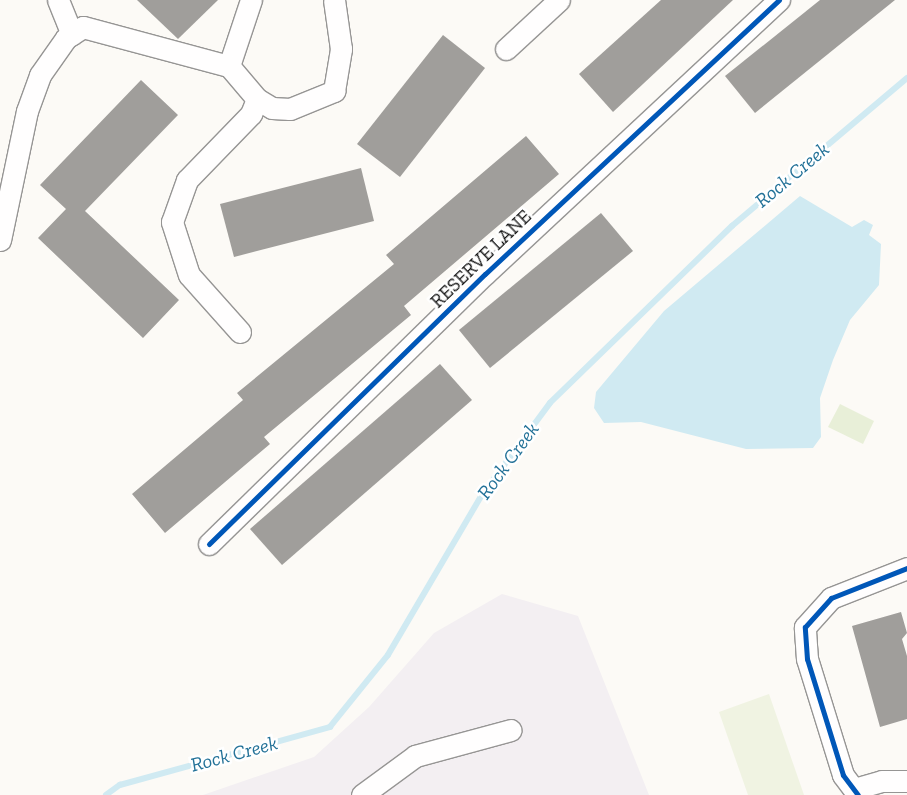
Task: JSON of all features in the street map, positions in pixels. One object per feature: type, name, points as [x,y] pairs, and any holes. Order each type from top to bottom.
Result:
[{"type":"street","points":[[58,0],[72,34]]},
{"type":"street","points":[[230,66],[251,0]]},
{"type":"street","points":[[0,240],[27,111],[40,75],[72,34],[83,27],[230,66],[257,99],[272,108],[290,109],[334,91],[341,49],[334,0]]},
{"type":"street","points":[[506,49],[558,0]]},
{"type":"street","name":"RESERVE LANE","points":[[209,544],[485,274],[779,0]]},
{"type":"street","points":[[240,332],[189,275],[172,222],[187,180],[251,114],[257,99]]},
{"type":"street","points":[[907,568],[831,598],[805,627],[807,659],[843,775],[856,792],[882,781],[907,781]]},
{"type":"street","points":[[362,795],[415,756],[511,730]]},
{"type":"shaded area","points":[[502,594],[578,616],[649,795],[203,795],[314,757],[369,707],[434,633]]},
{"type":"green space","points":[[840,404],[874,421],[863,444],[828,427]]},
{"type":"green space","points":[[769,694],[804,795],[748,795],[719,712]]},
{"type":"water","points":[[800,196],[852,227],[864,220],[873,225],[869,235],[881,244],[879,285],[850,320],[833,360],[820,398],[821,437],[813,448],[746,449],[641,422],[604,423],[594,408],[596,392],[664,311]]},
{"type":"building","points":[[137,0],[218,0],[178,39]]},
{"type":"building","points":[[661,0],[733,0],[613,112],[579,74]]},
{"type":"building","points":[[820,0],[895,0],[755,113],[725,76]]},
{"type":"building","points":[[443,35],[485,68],[400,177],[357,144]]},
{"type":"building","points":[[141,80],[178,115],[85,211],[179,300],[143,338],[38,238],[66,209],[40,185]]},
{"type":"building","points":[[526,136],[559,174],[404,306],[411,315],[264,437],[270,444],[165,533],[132,494],[243,400],[237,393],[394,264],[386,255]]},
{"type":"building","points":[[361,168],[374,221],[234,257],[220,204]]},
{"type":"building","points":[[601,213],[633,251],[490,368],[459,330]]},
{"type":"building","points":[[440,364],[472,400],[282,565],[250,529]]},
{"type":"building","points":[[901,612],[907,633],[902,639],[907,656],[907,719],[880,727],[852,626]]},
{"type":"waterway","name":"Rock Creek","points":[[106,795],[120,785],[330,727],[388,655],[482,495],[550,403],[732,226],[907,78]]},
{"type":"cycle path","points":[[209,544],[485,274],[779,0]]},
{"type":"cycle path","points":[[858,795],[843,775],[807,659],[805,627],[831,598],[907,568]]}]
